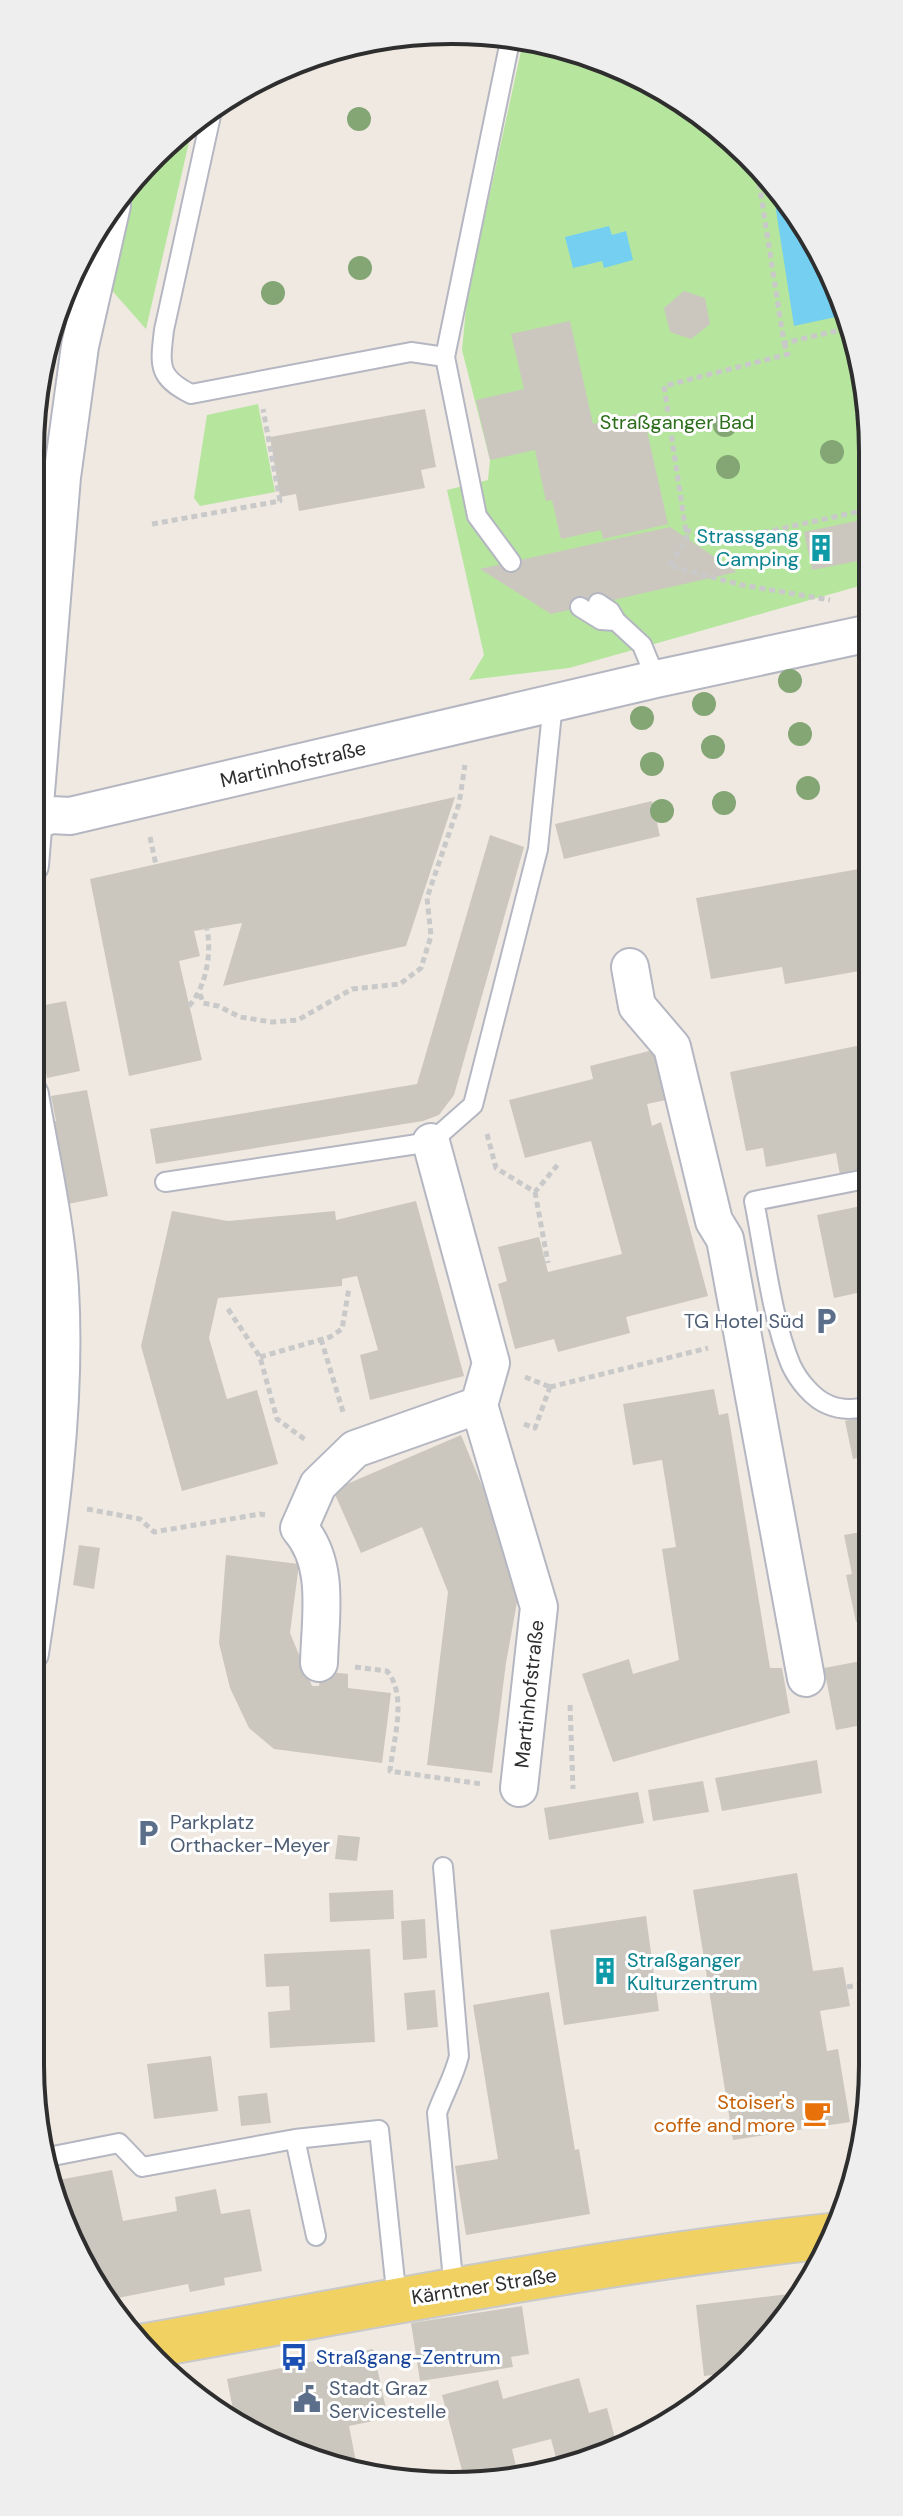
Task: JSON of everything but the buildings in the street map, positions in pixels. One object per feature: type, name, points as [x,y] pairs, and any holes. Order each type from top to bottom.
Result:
[{"type":"main road","name":"Kärntner Straße","points":[[155,2344],[454,2290],[703,2251],[820,2237]]},
{"type":"street","points":[[44,685],[62,477],[80,346],[104,240]]},
{"type":"street","name":"Martinhofstraße","points":[[44,818],[51,815],[70,816],[656,679],[859,635]]},
{"type":"street","points":[[630,967],[637,1006],[672,1047],[714,1221],[725,1239],[806,1678]]},
{"type":"street","points":[[319,1663],[321,1572],[311,1541],[299,1528],[318,1485],[355,1449],[479,1405],[491,1363],[431,1142]]},
{"type":"street","points":[[44,1175],[60,1287],[61,1359],[53,1503],[44,1562]]},
{"type":"street","name":"Martinhofstraße","points":[[479,1405],[539,1607],[519,1788]]},
{"type":"lane","points":[[509,48],[445,357],[477,516],[490,537],[514,558]]},
{"type":"lane","points":[[209,124],[164,330],[160,362],[172,384],[191,394],[411,352],[445,357]]},
{"type":"lane","points":[[589,605],[610,611],[616,621],[642,645],[656,679]]},
{"type":"lane","points":[[165,1182],[431,1142],[473,1105],[538,849],[553,703]]},
{"type":"lane","points":[[859,1180],[754,1201],[781,1330],[792,1366],[807,1389],[827,1405],[859,1408]]},
{"type":"lane","points":[[443,1867],[459,2056],[454,2076],[437,2113],[454,2290]]},
{"type":"lane","points":[[55,2156],[119,2143],[142,2167],[295,2139],[379,2130],[397,2300]]},
{"type":"lane","points":[[295,2139],[316,2236]]},
{"type":"path","points":[[759,185],[788,354],[664,386],[687,539],[669,566],[742,585],[829,600],[839,607]]},
{"type":"path","points":[[784,343],[840,330]]},
{"type":"path","points":[[152,524],[280,501],[259,381]]},
{"type":"path","points":[[685,530],[729,540],[859,511]]},
{"type":"path","points":[[200,994],[203,1003],[218,1006],[240,1017],[272,1022],[298,1020],[352,989],[400,984],[421,968],[431,936],[428,888],[459,804],[465,765]]},
{"type":"path","points":[[150,837],[156,865]]},
{"type":"path","points":[[189,1006],[200,994],[206,970],[207,929]]},
{"type":"path","points":[[473,1105],[482,1117],[496,1168],[535,1192],[548,1263]]},
{"type":"path","points":[[535,1192],[560,1162]]},
{"type":"path","points":[[260,1357],[321,1339],[342,1329],[349,1288]]},
{"type":"path","points":[[550,1387],[710,1347],[735,1299]]},
{"type":"path","points":[[228,1309],[260,1357],[277,1419],[309,1442]]},
{"type":"path","points":[[321,1339],[355,1449]]},
{"type":"path","points":[[53,1503],[140,1519],[154,1532],[260,1514],[299,1528]]},
{"type":"path","name":"Martinhofstraße","points":[[319,1663],[387,1671],[395,1680],[398,1695],[390,1771],[519,1788]]},
{"type":"path","points":[[847,1987],[859,1985]]},
{"type":"green space","name":"Straßganger Bad","points":[[521,50],[607,75],[655,99],[700,128],[740,163],[775,203],[817,271],[837,321],[856,398],[859,586],[569,668],[469,680],[484,655],[447,490],[488,480],[490,460],[462,350],[467,298]]},
{"type":"green space","points":[[190,139],[146,329],[93,269],[101,245],[128,203],[163,163]]},
{"type":"green space","points":[[258,404],[275,492],[200,506],[194,498],[207,415]]},
{"type":"water","points":[[775,203],[817,271],[836,317],[794,326]]},
{"type":"water","points":[[609,226],[612,235],[626,231],[633,260],[604,268],[602,261],[573,268],[565,237]]},
{"type":"place","name":"Strassgang Camping","points":[[821,548]]},
{"type":"place","name":"TG Hotel Süd","points":[[826,1321]]},
{"type":"place","name":"Parkplatz Orthacker-Meyer","points":[[148,1833]]},
{"type":"place","name":"Straßganger Kulturzentrum","points":[[605,1971]]},
{"type":"place","name":"Stoiser's coffe and more","points":[[817,2113]]},
{"type":"place","name":"Straßgang-Zentrum","points":[[294,2357]]},
{"type":"place","name":"Stadt Graz Servicestelle","points":[[307,2399]]}]
